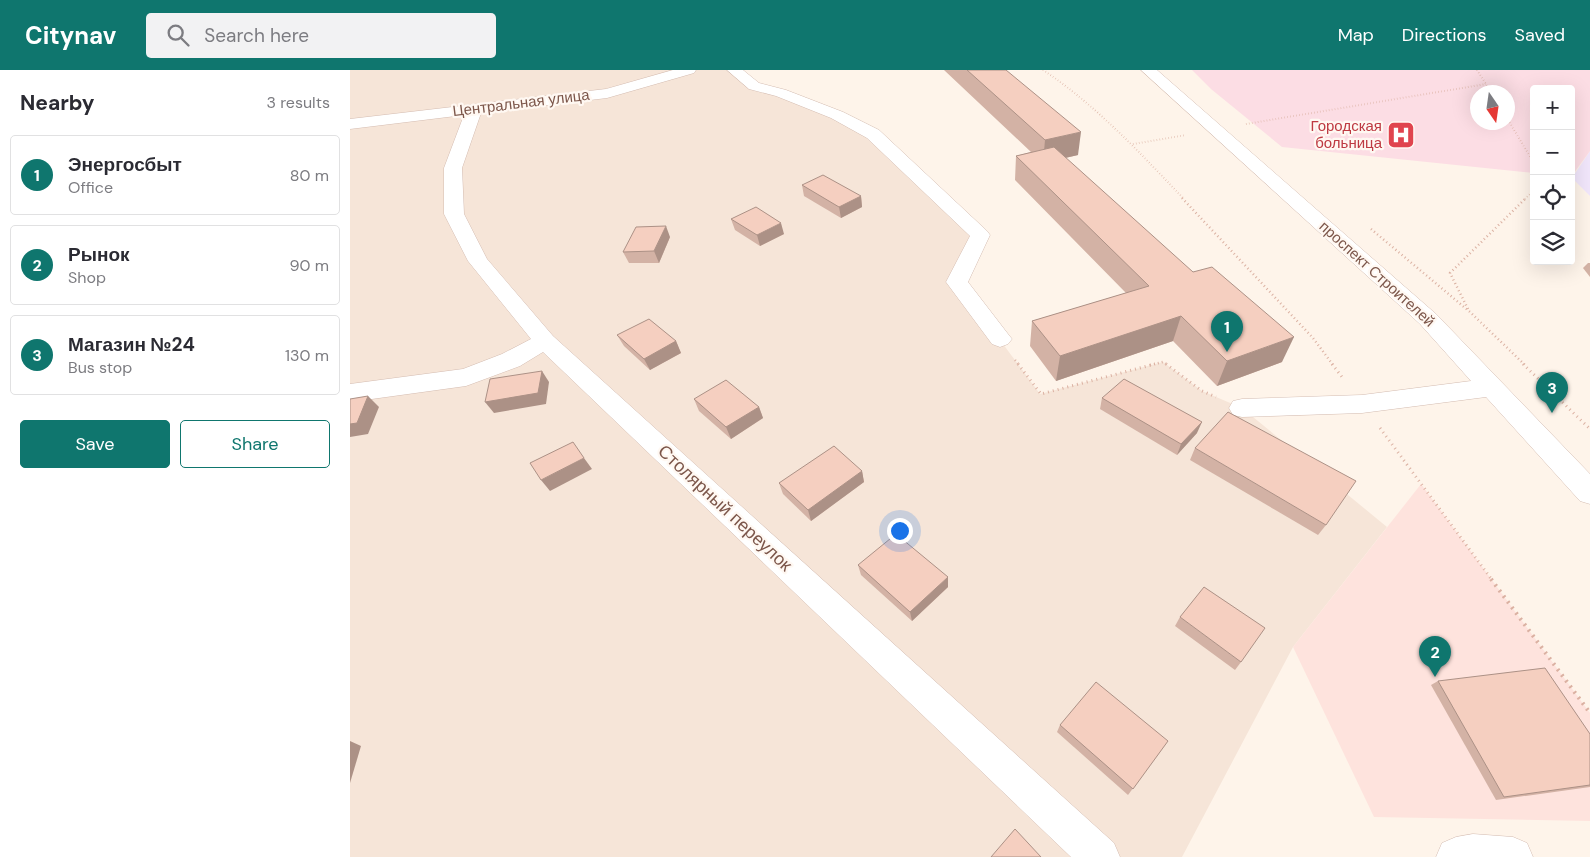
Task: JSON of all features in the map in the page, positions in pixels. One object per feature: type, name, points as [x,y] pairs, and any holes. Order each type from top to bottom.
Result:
[{"type":"street","name":"Центральная улица","points":[[350,124],[607,93],[689,70]]},
{"type":"street","points":[[734,70],[754,86],[781,93],[838,115],[873,134],[980,235],[957,282],[1000,339]]},
{"type":"street","name":"проспект Строителей","points":[[1148,70],[1428,319],[1590,493]]},
{"type":"street","name":"Столярный переулок","points":[[475,108],[453,168],[454,214],[478,261],[545,341],[1100,857]]},
{"type":"street","points":[[350,393],[466,377],[511,360],[545,341]]},
{"type":"street","points":[[1242,408],[1362,404],[1492,387]]},
{"type":"street","points":[[1456,857],[1473,854],[1513,857]]},
{"type":"path","points":[[1043,70],[1058,80],[1132,144],[1313,338],[1590,713]]},
{"type":"path","points":[[1132,144],[1486,84],[1477,70]]},
{"type":"path","points":[[1514,130],[1530,156]]},
{"type":"path","points":[[1470,312],[1450,272],[1530,194]]},
{"type":"path","points":[[1000,339],[1040,394],[1163,362],[1202,391],[1242,408]]},
{"type":"shaded area","points":[[350,70],[734,70],[754,86],[873,134],[980,235],[957,282],[1040,394],[1163,362],[1202,391],[1242,408],[1387,527],[1293,647],[1182,857],[350,857]]},
{"type":"shaded area","name":"Городская больница","points":[[1192,70],[1590,70],[1590,151],[1575,172],[1575,85],[1530,85],[1530,173],[1282,147],[1211,89]]},
{"type":"shaded area","points":[[1590,151],[1590,196],[1575,181],[1575,174]]},
{"type":"shaded area","points":[[1421,484],[1590,713],[1590,821],[1374,817],[1293,647]]},
{"type":"building","points":[[967,70],[1006,70],[1081,132],[1045,140]]},
{"type":"building","points":[[1054,147],[1193,272],[1212,267],[1294,337],[1227,361],[1181,316],[1060,356],[1032,321],[1149,286],[1016,156]]},
{"type":"building","points":[[823,175],[861,196],[839,207],[802,185]]},
{"type":"building","points":[[756,207],[781,223],[757,235],[731,219]]},
{"type":"building","points":[[666,226],[654,251],[623,252],[636,227]]},
{"type":"building","points":[[649,319],[676,341],[644,359],[617,335]]},
{"type":"building","points":[[542,371],[538,393],[485,402],[490,379]]},
{"type":"building","points":[[1124,379],[1202,422],[1181,444],[1102,398]]},
{"type":"building","points":[[726,380],[759,407],[726,427],[694,399]]},
{"type":"building","points":[[368,396],[357,423],[350,424],[350,399]]},
{"type":"building","points":[[1228,412],[1356,481],[1326,525],[1195,448]]},
{"type":"building","points":[[573,442],[584,458],[541,480],[530,463]]},
{"type":"building","points":[[834,446],[862,471],[808,510],[779,483]]},
{"type":"building","points":[[896,534],[948,577],[910,612],[858,565]]},
{"type":"building","points":[[1204,587],[1265,628],[1241,662],[1180,617]]},
{"type":"building","points":[[1545,668],[1590,734],[1590,785],[1504,797],[1438,681]]},
{"type":"building","points":[[1096,682],[1168,741],[1133,789],[1060,725]]},
{"type":"building","points":[[1015,829],[1041,857],[991,857]]},
{"type":"place","name":"Городская больница","points":[[1401,135]]},
{"type":"place","name":"Энергосбыт","points":[[1227,352]]},
{"type":"place","name":"Магазин №24","points":[[1552,413]]},
{"type":"place","name":"Рынок","points":[[1435,677]]}]
